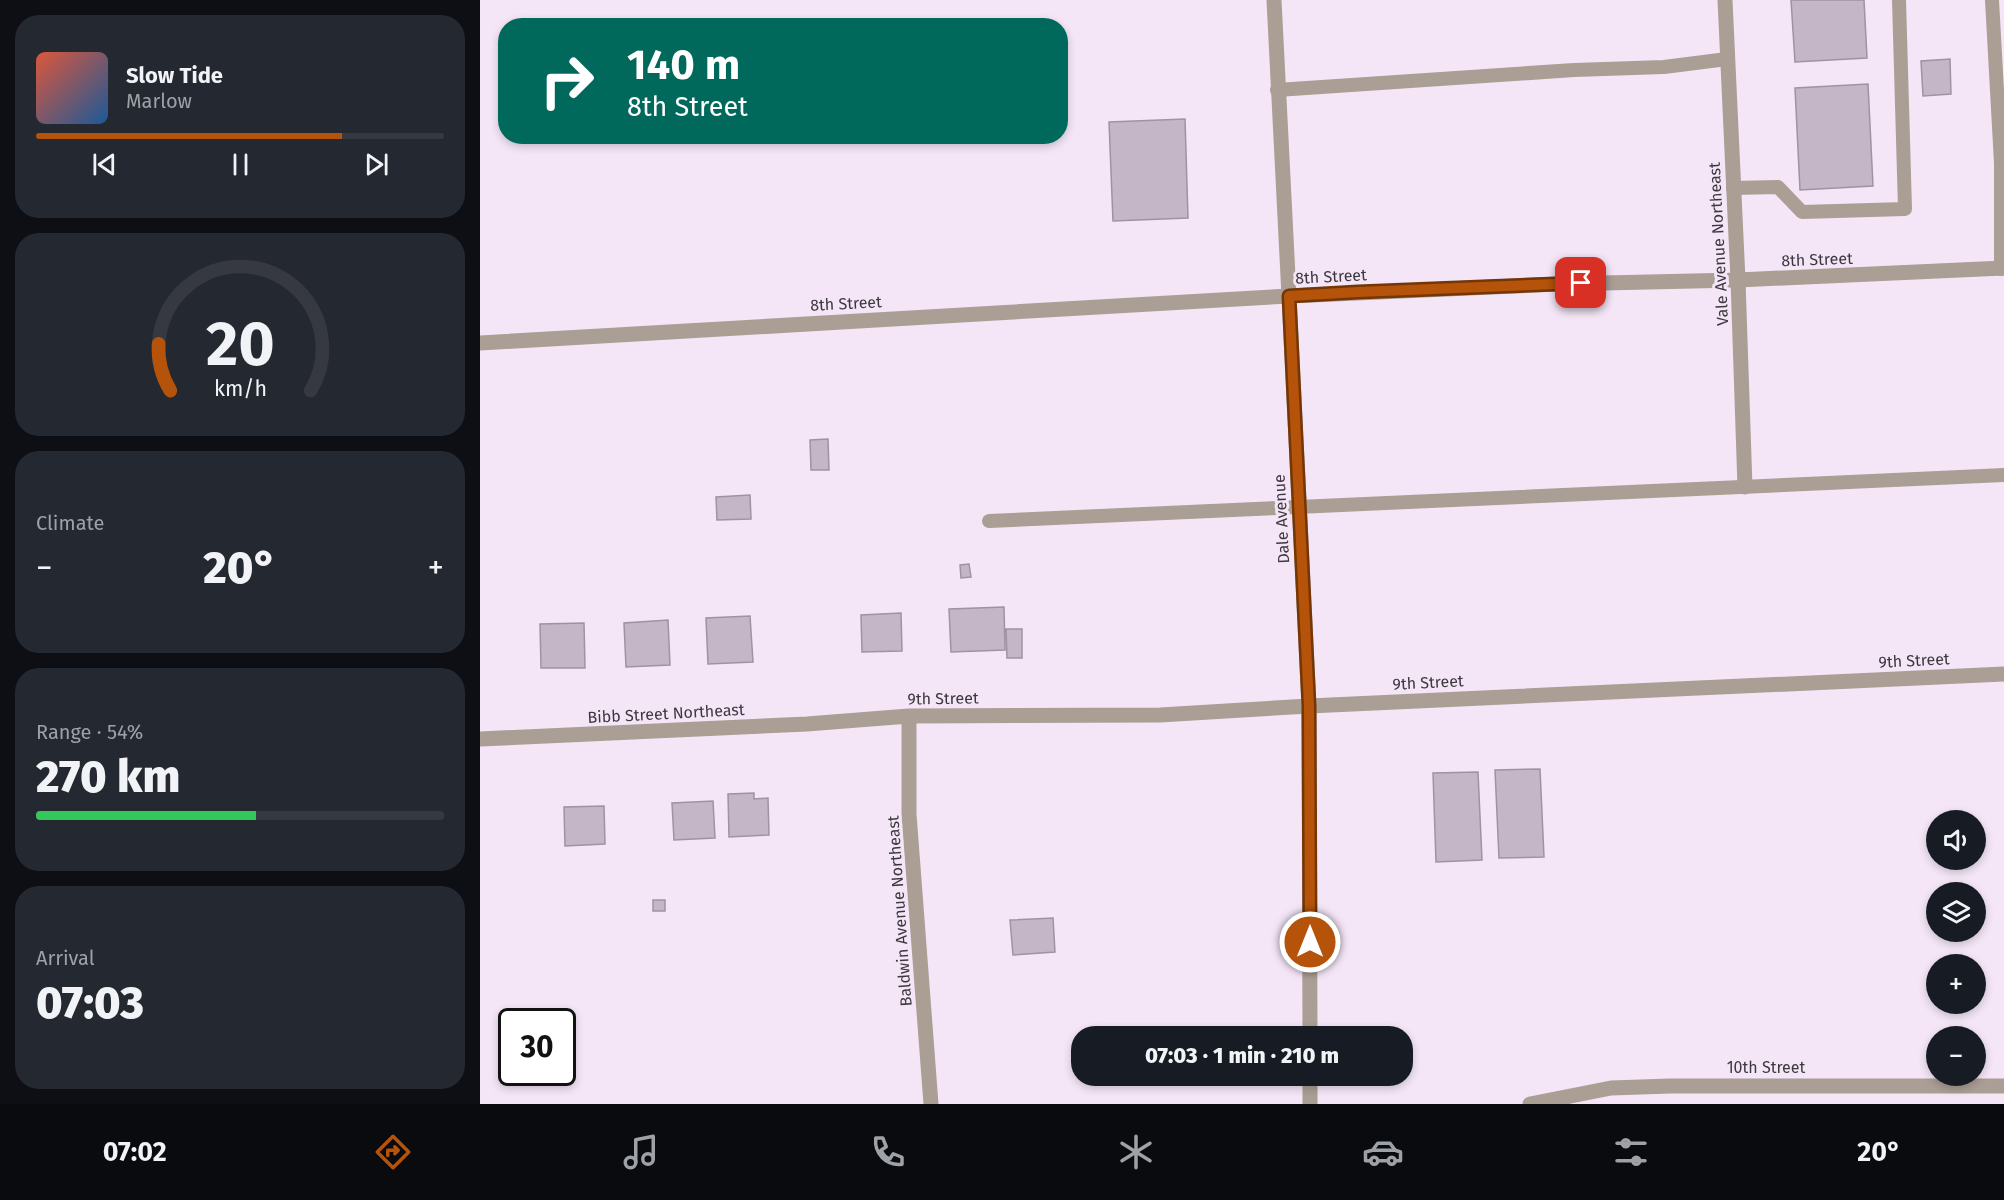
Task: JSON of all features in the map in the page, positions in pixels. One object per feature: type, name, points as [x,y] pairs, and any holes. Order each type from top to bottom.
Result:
[{"type":"street","name":"Dale Avenue","points":[[1274,0],[1309,706],[1310,1026]]},
{"type":"street","name":"Vale Avenue Northeast","points":[[1725,0],[1745,487]]},
{"type":"street","name":"8th Street","points":[[480,343],[1289,296],[2003,268]]},
{"type":"street","name":"9th Street","points":[[854,721],[909,716],[1160,715],[2004,674]]},
{"type":"street","name":"Baldwin Avenue Northeast","points":[[909,716],[909,814],[931,1104]]},
{"type":"street","name":"Bibb Street Northeast","points":[[480,739],[854,721]]},
{"type":"street","name":"10th Street","points":[[1530,1104],[1611,1088],[1916,1084],[2004,1086]]},
{"type":"street","points":[[1310,1086],[1310,1104]]},
{"type":"lane","points":[[1733,188],[1778,187],[1802,212],[1905,209],[1899,0]]},
{"type":"lane","points":[[1992,0],[2001,163],[2003,268]]},
{"type":"lane","points":[[1277,90],[1574,70],[1664,67],[1727,59]]},
{"type":"lane","points":[[989,521],[2004,475]]},
{"type":"building","points":[[1791,0],[1864,0],[1867,58],[1795,62]]},
{"type":"building","points":[[1950,59],[1951,94],[1923,96],[1921,61]]},
{"type":"building","points":[[1868,84],[1873,186],[1800,190],[1795,88]]},
{"type":"building","points":[[1185,119],[1188,218],[1113,221],[1109,122]]},
{"type":"building","points":[[828,439],[829,470],[811,470],[810,440]]},
{"type":"building","points":[[750,495],[751,519],[717,520],[716,497]]},
{"type":"building","points":[[969,564],[971,577],[961,578],[960,565]]},
{"type":"building","points":[[1004,607],[1005,650],[951,652],[949,609]]},
{"type":"building","points":[[901,613],[902,651],[862,652],[861,615]]},
{"type":"building","points":[[750,616],[753,662],[708,664],[706,618]]},
{"type":"building","points":[[668,620],[670,665],[626,667],[624,623]]},
{"type":"building","points":[[584,623],[585,668],[541,668],[540,624]]},
{"type":"building","points":[[1006,629],[1022,629],[1022,658],[1007,658]]},
{"type":"building","points":[[1540,769],[1544,857],[1499,858],[1495,770]]},
{"type":"building","points":[[1478,772],[1482,860],[1436,862],[1433,773]]},
{"type":"building","points":[[754,793],[754,799],[768,798],[769,835],[729,837],[728,794]]},
{"type":"building","points":[[713,801],[715,838],[674,840],[672,803]]},
{"type":"building","points":[[604,806],[605,844],[565,846],[564,807]]},
{"type":"building","points":[[653,900],[665,900],[665,911],[653,911]]},
{"type":"building","points":[[1053,918],[1055,952],[1013,955],[1010,920]]},
{"type":"route","points":[[1310,942],[1309,706],[1289,296],[1581,283]]}]
